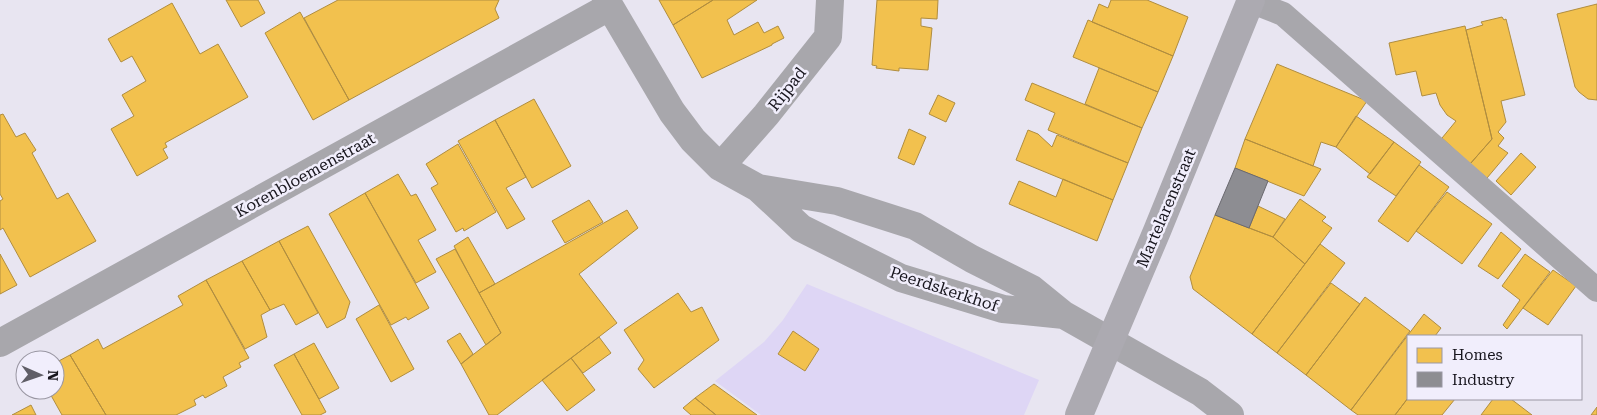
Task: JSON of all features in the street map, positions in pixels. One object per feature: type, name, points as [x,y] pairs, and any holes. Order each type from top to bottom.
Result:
[{"type":"main road","name":"Martelarenstraat","points":[[1079,415],[1157,231],[1250,0]]},
{"type":"street","name":"Rijpad","points":[[720,167],[766,115],[828,37],[830,0]]},
{"type":"street","name":"Peerdskerkhof","points":[[607,4],[672,112],[693,140],[720,167],[758,188],[801,228],[901,278],[1003,308],[1064,315]]},
{"type":"street","name":"Korenbloemenstraat","points":[[0,343],[607,4]]},
{"type":"street","name":"Peerdskerkhof","points":[[758,188],[837,201],[916,226],[972,259],[1032,289],[1064,315],[1200,392],[1230,415]]},
{"type":"lane","points":[[1250,0],[1283,14],[1597,290]]},
{"type":"shaded area","points":[[807,284],[1039,380],[1024,415],[761,415],[715,381],[764,342],[783,320]]},
{"type":"building: Homes","points":[[226,0],[258,0],[265,13],[241,27]]},
{"type":"building: Homes","points":[[338,0],[499,0],[495,9],[499,18],[349,100],[304,18]]},
{"type":"building: Homes","points":[[659,0],[713,0],[673,25]]},
{"type":"building: Homes","points":[[713,0],[757,0],[727,20],[734,35],[758,22],[764,33],[778,26],[784,38],[702,78],[673,25]]},
{"type":"building: Homes","points":[[877,0],[938,0],[937,19],[921,18],[921,26],[932,28],[928,70],[899,68],[899,71],[876,68],[877,66],[872,65]]},
{"type":"building: Homes","points":[[1111,0],[1147,0],[1188,17],[1173,56],[1092,22],[1099,4],[1108,8]]},
{"type":"building: Homes","points":[[172,3],[200,54],[218,44],[248,97],[165,143],[167,147],[163,149],[168,158],[137,176],[111,129],[134,116],[122,95],[146,81],[132,56],[121,62],[108,39]]},
{"type":"building: Homes","points":[[1597,4],[1597,100],[1588,99],[1575,87],[1557,14]]},
{"type":"building: Homes","points":[[300,12],[349,100],[313,120],[265,33]]},
{"type":"building: Homes","points":[[1502,17],[1504,20],[1506,19],[1525,95],[1501,101],[1506,122],[1498,132],[1504,138],[1498,146],[1508,153],[1487,178],[1470,164],[1492,139],[1466,30],[1483,25],[1481,22]]},
{"type":"building: Homes","points":[[1088,20],[1173,56],[1158,92],[1073,57]]},
{"type":"building: Homes","points":[[1465,26],[1492,139],[1470,164],[1442,138],[1456,121],[1447,115],[1440,105],[1436,93],[1422,96],[1416,71],[1396,75],[1389,43]]},
{"type":"building: Homes","points":[[1277,64],[1367,101],[1336,147],[1321,142],[1313,166],[1245,139]]},
{"type":"building: Homes","points":[[1099,68],[1158,92],[1142,128],[1085,104]]},
{"type":"building: Homes","points":[[1032,83],[1142,128],[1128,163],[1048,130],[1055,113],[1025,100]]},
{"type":"building: Homes","points":[[938,95],[955,103],[946,122],[929,114]]},
{"type":"building: Homes","points":[[534,99],[571,166],[532,188],[495,120]]},
{"type":"building: Homes","points":[[3,114],[16,137],[25,133],[36,150],[32,153],[57,199],[68,193],[96,241],[30,277],[3,228],[0,230],[0,201],[3,199],[0,194],[0,115]]},
{"type":"building: Homes","points":[[1356,116],[1394,142],[1370,174],[1336,147]]},
{"type":"building: Homes","points":[[495,120],[526,177],[506,188],[525,219],[507,229],[458,141]]},
{"type":"building: Homes","points":[[909,129],[926,137],[914,165],[898,158]]},
{"type":"building: Homes","points":[[1028,130],[1038,134],[1052,147],[1057,135],[1128,163],[1113,200],[1016,160]]},
{"type":"building: Homes","points":[[1245,139],[1321,169],[1304,196],[1235,168]]},
{"type":"building: Homes","points":[[1394,142],[1421,162],[1396,196],[1367,177]]},
{"type":"building: Homes","points":[[458,144],[496,212],[464,231],[463,228],[456,232],[431,188],[438,184],[426,164]]},
{"type":"building: Homes","points":[[1521,153],[1536,167],[1511,195],[1496,181]]},
{"type":"building: Homes","points":[[1419,165],[1449,187],[1408,242],[1378,221]]},
{"type":"building: Homes","points":[[398,174],[411,196],[416,194],[436,230],[418,240],[436,272],[416,283],[365,193]]},
{"type":"building: Homes","points":[[1063,179],[1113,200],[1097,241],[1009,204],[1019,181],[1056,197]]},
{"type":"building: Homes","points":[[1447,192],[1492,224],[1462,264],[1416,231]]},
{"type":"building: Homes","points":[[365,193],[429,308],[408,320],[406,317],[391,325],[329,214]]},
{"type":"building: Homes","points":[[1300,199],[1326,217],[1322,221],[1332,228],[1305,264],[1273,237]]},
{"type":"building: Homes","points":[[589,200],[603,222],[565,243],[552,221]]},
{"type":"building: Homes","points":[[1258,206],[1285,219],[1273,237],[1249,228]]},
{"type":"building: Homes","points":[[627,210],[638,228],[579,274],[617,323],[497,415],[489,415],[461,364],[501,333],[479,293]]},
{"type":"building: Homes","points":[[1215,215],[1273,237],[1305,264],[1252,334],[1193,289],[1190,277]]},
{"type":"building: Homes","points":[[308,226],[350,302],[345,318],[327,328],[279,241]]},
{"type":"building: Homes","points":[[1501,232],[1521,249],[1498,279],[1478,266]]},
{"type":"building: Homes","points":[[468,237],[495,284],[479,293],[454,246]]},
{"type":"building: Homes","points":[[279,241],[318,313],[296,325],[284,304],[270,310],[242,261]]},
{"type":"building: Homes","points":[[1320,244],[1345,263],[1277,353],[1252,334]]},
{"type":"building: Homes","points":[[455,249],[501,333],[486,345],[436,259]]},
{"type":"building: Homes","points":[[0,254],[17,285],[0,294]]},
{"type":"building: Homes","points":[[1525,254],[1550,272],[1507,329],[1503,325],[1520,300],[1502,286]]},
{"type":"building: Homes","points":[[242,261],[270,310],[261,315],[267,337],[245,349],[206,280]]},
{"type":"building: Homes","points":[[1553,270],[1576,286],[1548,325],[1523,308]]},
{"type":"building: Homes","points":[[206,280],[249,358],[239,363],[241,367],[223,377],[227,386],[205,398],[203,395],[194,400],[196,405],[176,415],[106,415],[70,355],[98,339],[103,349],[183,305],[178,296]]},
{"type":"building: Homes","points":[[1331,283],[1360,304],[1306,375],[1277,353]]},
{"type":"building: Homes","points":[[678,293],[691,312],[702,307],[719,340],[654,388],[638,369],[644,360],[624,330]]},
{"type":"building: Homes","points":[[1365,297],[1410,331],[1351,410],[1306,375]]},
{"type":"building: Homes","points":[[379,305],[414,369],[391,382],[356,319]]},
{"type":"building: Homes","points":[[1424,314],[1441,328],[1436,335],[1408,335]]},
{"type":"building: Homes","points":[[793,331],[819,349],[805,371],[778,354]]},
{"type":"building: Homes","points":[[460,333],[473,354],[461,364],[447,341]]},
{"type":"building: Homes","points":[[1407,336],[1407,399],[1395,415],[1358,415],[1351,410]]},
{"type":"building: Homes","points":[[599,337],[611,353],[583,373],[571,358]]},
{"type":"building: Homes","points":[[314,343],[339,388],[319,399],[294,354]]},
{"type":"building: Homes","points":[[294,354],[326,412],[320,415],[302,415],[274,365]]},
{"type":"building: Homes","points":[[70,355],[106,415],[62,415],[54,400],[65,400],[65,358]]},
{"type":"building: Homes","points":[[571,358],[595,390],[567,411],[542,380]]},
{"type":"building: Homes","points":[[714,384],[757,415],[716,415],[695,398]]},
{"type":"building: Homes","points":[[695,398],[716,415],[691,415],[683,408]]},
{"type":"building: Homes","points":[[1407,399],[1454,400],[1442,415],[1395,415]]},
{"type":"building: Homes","points":[[1492,400],[1512,400],[1532,415],[1481,415]]},
{"type":"building: Homes","points":[[31,405],[36,415],[12,415]]},
{"type":"building: Homes","points":[[1597,407],[1597,415],[1591,415]]},
{"type":"building: Industry","points":[[1235,168],[1268,181],[1249,228],[1215,215]]}]
